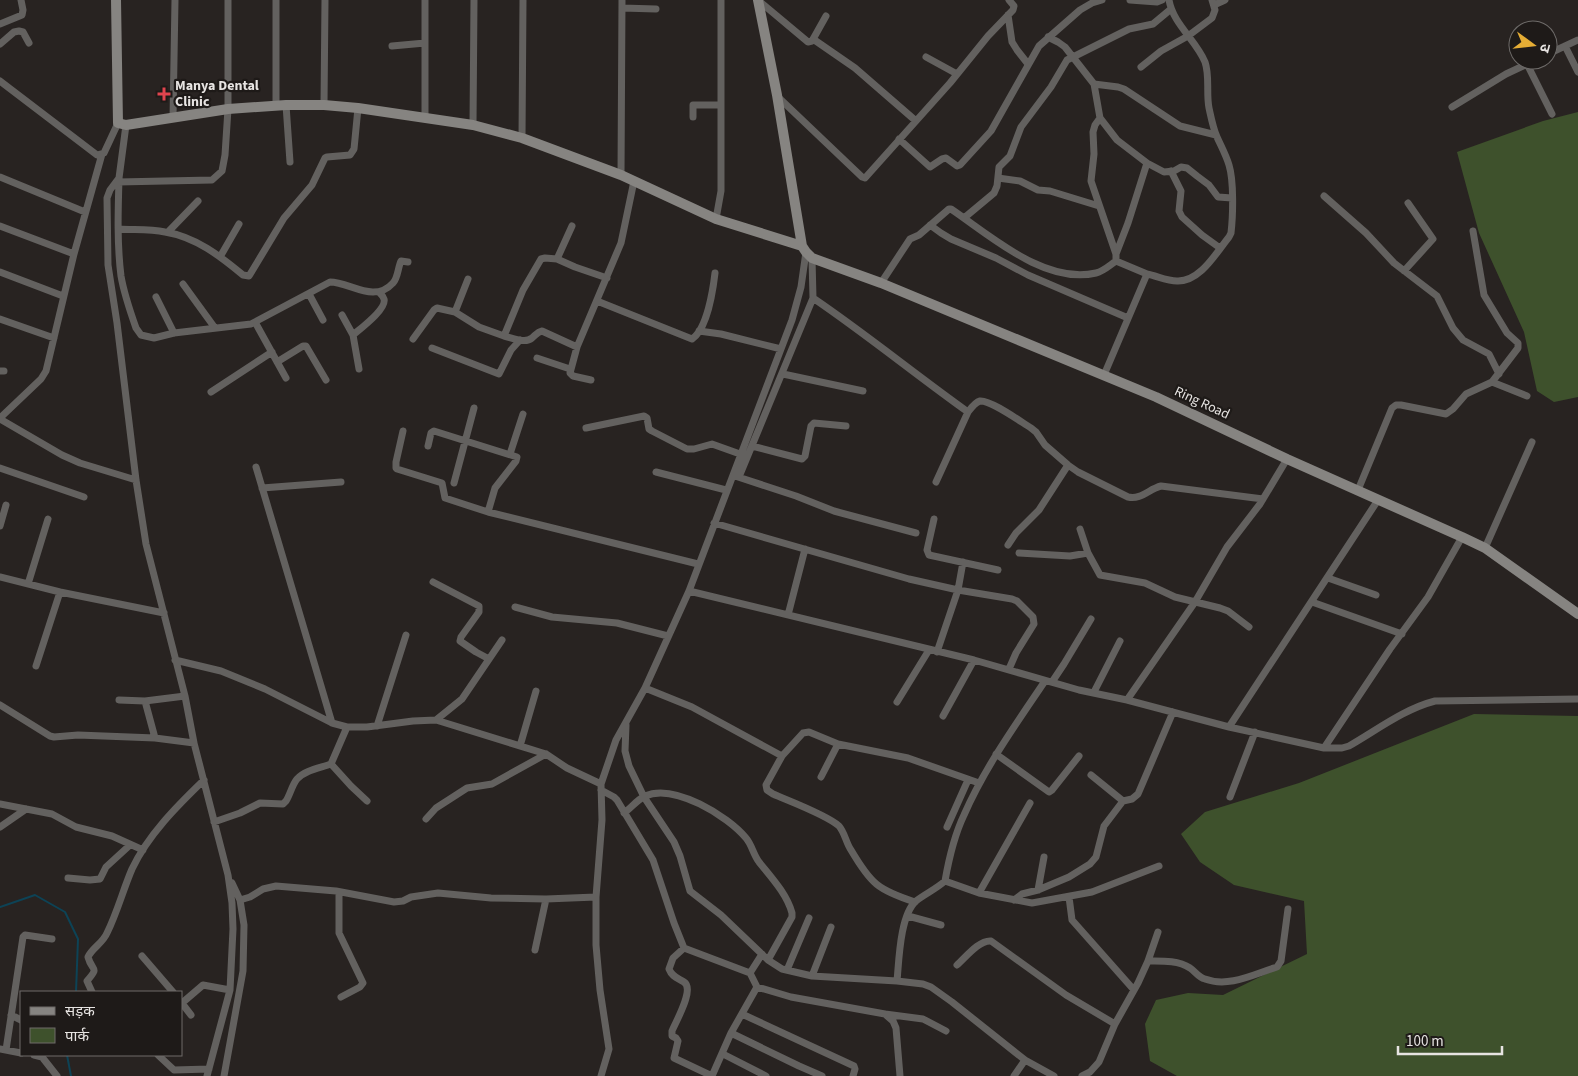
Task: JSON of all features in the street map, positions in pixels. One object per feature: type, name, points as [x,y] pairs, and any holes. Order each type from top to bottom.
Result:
[{"type":"street","points":[[0,24],[22,14],[21,0]]},
{"type":"street","points":[[116,0],[122,124],[118,180],[118,229],[121,274],[136,328],[141,335],[150,338],[174,333],[251,324],[332,282],[362,291],[379,292],[393,283],[401,261],[408,262]]},
{"type":"street","points":[[173,118],[175,0]]},
{"type":"street","points":[[118,180],[212,180],[222,171],[224,166],[228,109],[228,0]]},
{"type":"street","points":[[276,0],[281,105],[290,162]]},
{"type":"street","points":[[324,105],[325,0]]},
{"type":"street","points":[[425,0],[425,118]]},
{"type":"street","points":[[473,125],[474,0]]},
{"type":"street","points":[[522,138],[523,0]]},
{"type":"street","points":[[716,219],[721,191],[721,0]]},
{"type":"street","points":[[758,0],[808,42],[813,39],[826,16]]},
{"type":"street","points":[[601,1076],[608,1058],[609,1049],[600,990],[596,945],[596,897],[602,820],[601,787],[616,740],[645,688],[689,591],[726,490],[752,446],[813,298],[807,252],[758,0]]},
{"type":"street","points":[[777,95],[865,178],[988,36],[1008,16],[1014,8],[1009,0]]},
{"type":"street","points":[[899,139],[930,167],[946,158],[960,166],[990,131],[1038,46],[1080,10],[1102,0]]},
{"type":"street","points":[[1130,0],[1157,2],[1162,0]]},
{"type":"street","points":[[1100,118],[1093,132],[1092,185],[1116,257],[1147,274],[1174,281],[1186,280],[1201,272],[1231,233],[1231,170],[1216,135],[1208,106],[1205,62],[1170,9],[1169,0]]},
{"type":"street","points":[[1141,67],[1212,18],[1215,13],[1213,3],[1225,0]]},
{"type":"street","points":[[621,175],[622,4],[656,9]]},
{"type":"street","points":[[964,218],[994,193],[997,186],[999,167],[1010,156],[1021,127],[1051,87],[1067,60],[1129,29],[1151,25],[1170,9]]},
{"type":"street","points":[[1008,16],[1012,42],[1028,64]]},
{"type":"street","points":[[0,44],[19,30],[23,32],[29,43]]},
{"type":"street","points":[[1048,37],[1065,47],[1094,84],[1100,118],[1118,140],[1160,171],[1172,171],[1181,167],[1187,168],[1209,184],[1218,197],[1232,198]]},
{"type":"street","points":[[813,39],[855,68],[916,121]]},
{"type":"street","points":[[1558,49],[1578,40]]},
{"type":"street","points":[[392,46],[425,44]]},
{"type":"street","points":[[1565,46],[1578,72]]},
{"type":"street","points":[[926,57],[957,74]]},
{"type":"street","points":[[1452,107],[1514,70]]},
{"type":"street","points":[[1530,70],[1552,114]]},
{"type":"street","points":[[0,81],[94,154],[102,154]]},
{"type":"street","points":[[1094,84],[1124,89],[1180,126],[1216,135]]},
{"type":"street","points":[[692,116],[693,105],[720,104]]},
{"type":"street","name":"Ring Road","points":[[122,124],[228,109],[281,105],[324,105],[358,108],[473,125],[522,138],[621,175],[716,219],[807,252],[881,282],[1194,414],[1287,459],[1486,548],[1578,614]]},
{"type":"street","points":[[118,229],[168,232],[192,240],[211,250],[243,275],[251,274],[284,218],[312,184],[325,158],[350,155],[353,152],[358,108]]},
{"type":"street","points":[[122,124],[102,154],[63,296],[49,363],[41,379],[0,418],[62,455],[80,463],[136,480]]},
{"type":"street","points":[[881,282],[910,238],[919,235],[948,209],[951,209],[1033,264],[1052,271],[1068,274],[1095,273],[1116,257],[1147,163]]},
{"type":"street","points":[[1172,171],[1182,192],[1179,211],[1182,217],[1220,248]]},
{"type":"street","points":[[0,178],[85,212]]},
{"type":"street","points":[[998,178],[1020,181],[1038,190],[1050,191],[1099,206]]},
{"type":"street","points":[[118,180],[110,190],[108,198],[108,265],[146,544],[228,876],[232,903],[233,929],[230,990],[208,1073],[174,1070],[159,1056]]},
{"type":"street","points":[[591,380],[573,376],[570,369],[577,347],[620,243],[634,181]]},
{"type":"street","points":[[1324,196],[1404,271],[1437,296],[1453,328],[1463,340],[1491,356],[1499,374]]},
{"type":"street","points":[[168,232],[198,201]]},
{"type":"street","points":[[1404,271],[1433,239],[1408,203]]},
{"type":"street","points":[[220,257],[239,224]]},
{"type":"street","points":[[930,225],[941,233],[1028,275],[1128,318]]},
{"type":"street","points":[[0,226],[74,254]]},
{"type":"street","points":[[557,259],[572,226]]},
{"type":"street","points":[[1358,490],[1392,408],[1396,405],[1401,405],[1446,414],[1466,394],[1492,382],[1518,348],[1518,344],[1507,332],[1486,300],[1473,231]]},
{"type":"street","points":[[735,476],[740,454],[792,320],[801,288],[807,252]]},
{"type":"street","points":[[504,336],[523,290],[541,260],[545,258],[557,259],[607,278]]},
{"type":"street","points":[[0,272],[63,296]]},
{"type":"street","points":[[597,301],[690,339],[694,338],[699,331],[712,299],[715,273]]},
{"type":"street","points":[[1104,375],[1147,274]]},
{"type":"street","points":[[455,312],[468,279]]},
{"type":"street","points":[[182,284],[215,328]]},
{"type":"street","points":[[353,335],[373,318],[384,302],[384,298],[379,292]]},
{"type":"street","points":[[309,294],[323,320]]},
{"type":"street","points":[[156,296],[174,333]]},
{"type":"street","points":[[813,298],[858,329],[968,412]]},
{"type":"street","points":[[413,339],[436,308],[455,312],[479,327],[504,336],[529,340],[542,331],[577,347]]},
{"type":"street","points":[[342,315],[353,335],[359,369]]},
{"type":"street","points":[[0,319],[54,338]]},
{"type":"street","points":[[255,322],[286,378]]},
{"type":"street","points":[[699,331],[721,334],[782,349]]},
{"type":"street","points":[[432,348],[499,374],[511,350],[520,340]]},
{"type":"street","points":[[277,362],[304,346],[307,347],[326,380]]},
{"type":"street","points":[[211,392],[272,352]]},
{"type":"street","points":[[537,358],[570,369]]},
{"type":"street","points":[[783,374],[863,391]]},
{"type":"street","points":[[1492,382],[1527,396]]},
{"type":"street","points":[[936,482],[968,412],[980,401],[997,407],[1036,432],[1045,445],[1068,465],[1128,497],[1137,498],[1161,486],[1263,499]]},
{"type":"street","points":[[454,483],[474,408]]},
{"type":"street","points":[[510,454],[523,414]]},
{"type":"street","points":[[586,428],[646,416],[649,429],[652,432],[684,448],[690,449],[712,444],[740,454]]},
{"type":"street","points":[[752,446],[802,459],[805,456],[811,426],[814,423],[846,426]]},
{"type":"street","points":[[403,431],[396,468],[442,483],[445,498],[488,512],[698,564]]},
{"type":"street","points":[[428,446],[431,433],[434,431],[517,457],[496,488],[488,512]]},
{"type":"street","points":[[1486,548],[1532,442]]},
{"type":"street","points":[[1127,700],[1195,602],[1227,547],[1263,499],[1287,459]]},
{"type":"street","points":[[1008,545],[1016,533],[1039,510],[1068,465]]},
{"type":"street","points":[[256,467],[332,722]]},
{"type":"street","points":[[0,468],[84,497]]},
{"type":"street","points":[[656,472],[726,490]]},
{"type":"street","points":[[735,476],[834,511],[916,533]]},
{"type":"street","points":[[262,488],[341,482]]},
{"type":"street","points":[[1229,726],[1378,500]]},
{"type":"street","points":[[0,526],[6,505]]},
{"type":"street","points":[[28,584],[48,519]]},
{"type":"street","points":[[934,520],[927,550],[928,553],[998,570]]},
{"type":"street","points":[[714,523],[909,579],[1017,601],[1034,621],[1033,627],[1016,653],[1009,670]]},
{"type":"street","points":[[1080,529],[1088,553],[1100,575],[1145,583],[1170,595],[1224,609],[1249,627]]},
{"type":"street","points":[[1324,748],[1428,597],[1462,537]]},
{"type":"street","points":[[788,615],[805,549]]},
{"type":"street","points":[[1020,554],[1070,556],[1088,553]]},
{"type":"street","points":[[937,652],[958,590],[963,562]]},
{"type":"street","points":[[0,577],[60,592],[164,613]]},
{"type":"street","points":[[1328,578],[1376,595]]},
{"type":"street","points":[[433,582],[479,606],[479,612],[461,636],[460,641],[489,659]]},
{"type":"street","points":[[689,591],[974,660],[1079,690],[1094,692],[1324,748],[1349,746],[1402,714],[1435,701],[1578,699]]},
{"type":"street","points":[[36,666],[60,592]]},
{"type":"street","points":[[1312,602],[1402,634]]},
{"type":"street","points":[[515,607],[552,617],[617,623],[668,636]]},
{"type":"street","points":[[898,981],[902,933],[915,902],[939,887],[945,880],[963,815],[979,783],[996,754],[1048,681],[1064,664],[1091,619]]},
{"type":"street","points":[[377,726],[406,636]]},
{"type":"street","points":[[436,720],[462,699],[502,640]]},
{"type":"street","points":[[1094,692],[1120,642]]},
{"type":"street","points":[[897,702],[929,650]]},
{"type":"street","points":[[175,660],[221,671],[265,689],[332,722],[347,727],[436,720],[546,754],[614,796],[653,860],[684,948],[750,973],[758,986],[791,997],[885,1014],[923,1018],[946,1032]]},
{"type":"street","points":[[943,716],[974,660]]},
{"type":"street","points":[[645,688],[692,707],[782,756]]},
{"type":"street","points":[[520,746],[536,691]]},
{"type":"street","points":[[119,700],[145,701],[184,696]]},
{"type":"street","points":[[145,701],[155,738]]},
{"type":"street","points":[[0,705],[54,737],[78,735],[155,738],[194,743]]},
{"type":"street","points":[[1014,900],[1022,894],[1038,890],[1069,877],[1090,864],[1096,857],[1104,826],[1123,802],[1132,799],[1138,794],[1174,712]]},
{"type":"street","points":[[626,722],[626,756],[644,797],[674,842],[690,891],[721,915],[768,960],[787,970],[812,976],[898,981],[923,984],[931,987],[1026,1060],[1054,1076]]},
{"type":"street","points":[[214,822],[240,813],[260,803],[283,804],[286,802],[300,776],[331,764],[347,727]]},
{"type":"street","points":[[915,902],[890,894],[872,881],[849,848],[844,834],[837,824],[768,791],[766,785],[782,756],[804,732],[812,732],[838,744],[908,758],[979,783]]},
{"type":"street","points":[[1230,797],[1255,732]]},
{"type":"street","points":[[821,777],[838,744]]},
{"type":"street","points":[[426,819],[436,808],[467,788],[492,784],[546,754]]},
{"type":"street","points":[[996,754],[1049,792],[1079,756]]},
{"type":"street","points":[[331,764],[367,801]]},
{"type":"street","points":[[1091,775],[1123,802]]},
{"type":"street","points":[[92,991],[87,981],[95,969],[88,957],[90,952],[105,937],[133,868],[143,850],[174,811],[204,780]]},
{"type":"street","points":[[947,827],[968,780]]},
{"type":"street","points":[[624,814],[644,797],[658,794],[680,796],[712,810],[747,839],[755,856],[777,885],[792,913],[792,917],[768,960]]},
{"type":"street","points":[[979,893],[1030,803]]},
{"type":"street","points":[[0,804],[52,814],[76,827],[112,836],[143,850]]},
{"type":"street","points":[[0,827],[26,809]]},
{"type":"street","points":[[68,878],[100,880],[106,867],[130,845]]},
{"type":"street","points":[[1038,890],[1044,857]]},
{"type":"street","points":[[945,880],[979,893],[1032,903],[1101,889],[1159,866]]},
{"type":"street","points":[[224,1074],[243,971],[244,926],[240,900],[228,876]]},
{"type":"street","points":[[240,900],[250,897],[263,889],[276,886],[339,892],[394,902],[438,893],[491,898],[546,899],[596,897]]},
{"type":"street","points":[[339,892],[339,933],[363,981],[362,985],[341,997]]},
{"type":"street","points":[[1069,897],[1072,920],[1134,990]]},
{"type":"street","points":[[535,950],[546,899]]},
{"type":"street","points":[[1148,961],[1184,965],[1191,968],[1200,978],[1216,982],[1234,981],[1277,967],[1281,961],[1288,909]]},
{"type":"street","points":[[908,916],[941,925]]},
{"type":"street","points":[[787,970],[810,918]]},
{"type":"street","points":[[812,976],[832,927]]},
{"type":"street","points":[[1082,1076],[1094,1074],[1115,1024],[1148,961],[1158,932]]},
{"type":"street","points":[[20,1053],[3,1050],[11,1015],[23,937],[52,939]]},
{"type":"street","points":[[957,965],[983,943],[991,942],[1066,994],[1115,1024]]},
{"type":"street","points":[[684,948],[673,958],[669,969],[671,974],[686,982],[688,988],[687,995],[672,1030],[672,1036],[678,1041],[674,1058],[712,1076],[731,1033],[758,986]]},
{"type":"street","points":[[750,973],[762,954]]},
{"type":"street","points":[[142,956],[172,991]]},
{"type":"street","points":[[191,1015],[182,1003],[203,985],[230,990]]},
{"type":"street","points":[[742,1014],[854,1066],[853,1076]]},
{"type":"street","points":[[885,1014],[895,1024],[900,1076]]},
{"type":"street","points":[[11,1015],[20,1020]]},
{"type":"street","points":[[731,1033],[822,1076]]},
{"type":"street","points":[[722,1054],[766,1076]]},
{"type":"street","points":[[40,1056],[57,1076]]},
{"type":"street","points":[[1014,1076],[1026,1060]]},
{"type":"green space","points":[[1578,112],[1578,397],[1554,402],[1537,391],[1524,332],[1479,233],[1457,152],[1543,121]]},
{"type":"green space","points":[[1474,714],[1578,716],[1578,1076],[1177,1076],[1150,1061],[1145,1024],[1156,1000],[1188,993],[1223,995],[1307,954],[1304,901],[1234,885],[1200,862],[1181,834],[1205,812],[1299,783]]},
{"type":"waterway","points":[[0,907],[35,895],[65,912],[78,939],[76,991]]},
{"type":"waterway","points":[[67,1056],[71,1076]]},
{"type":"place","name":"Manya Dental Clinic","points":[[164,94]]}]
